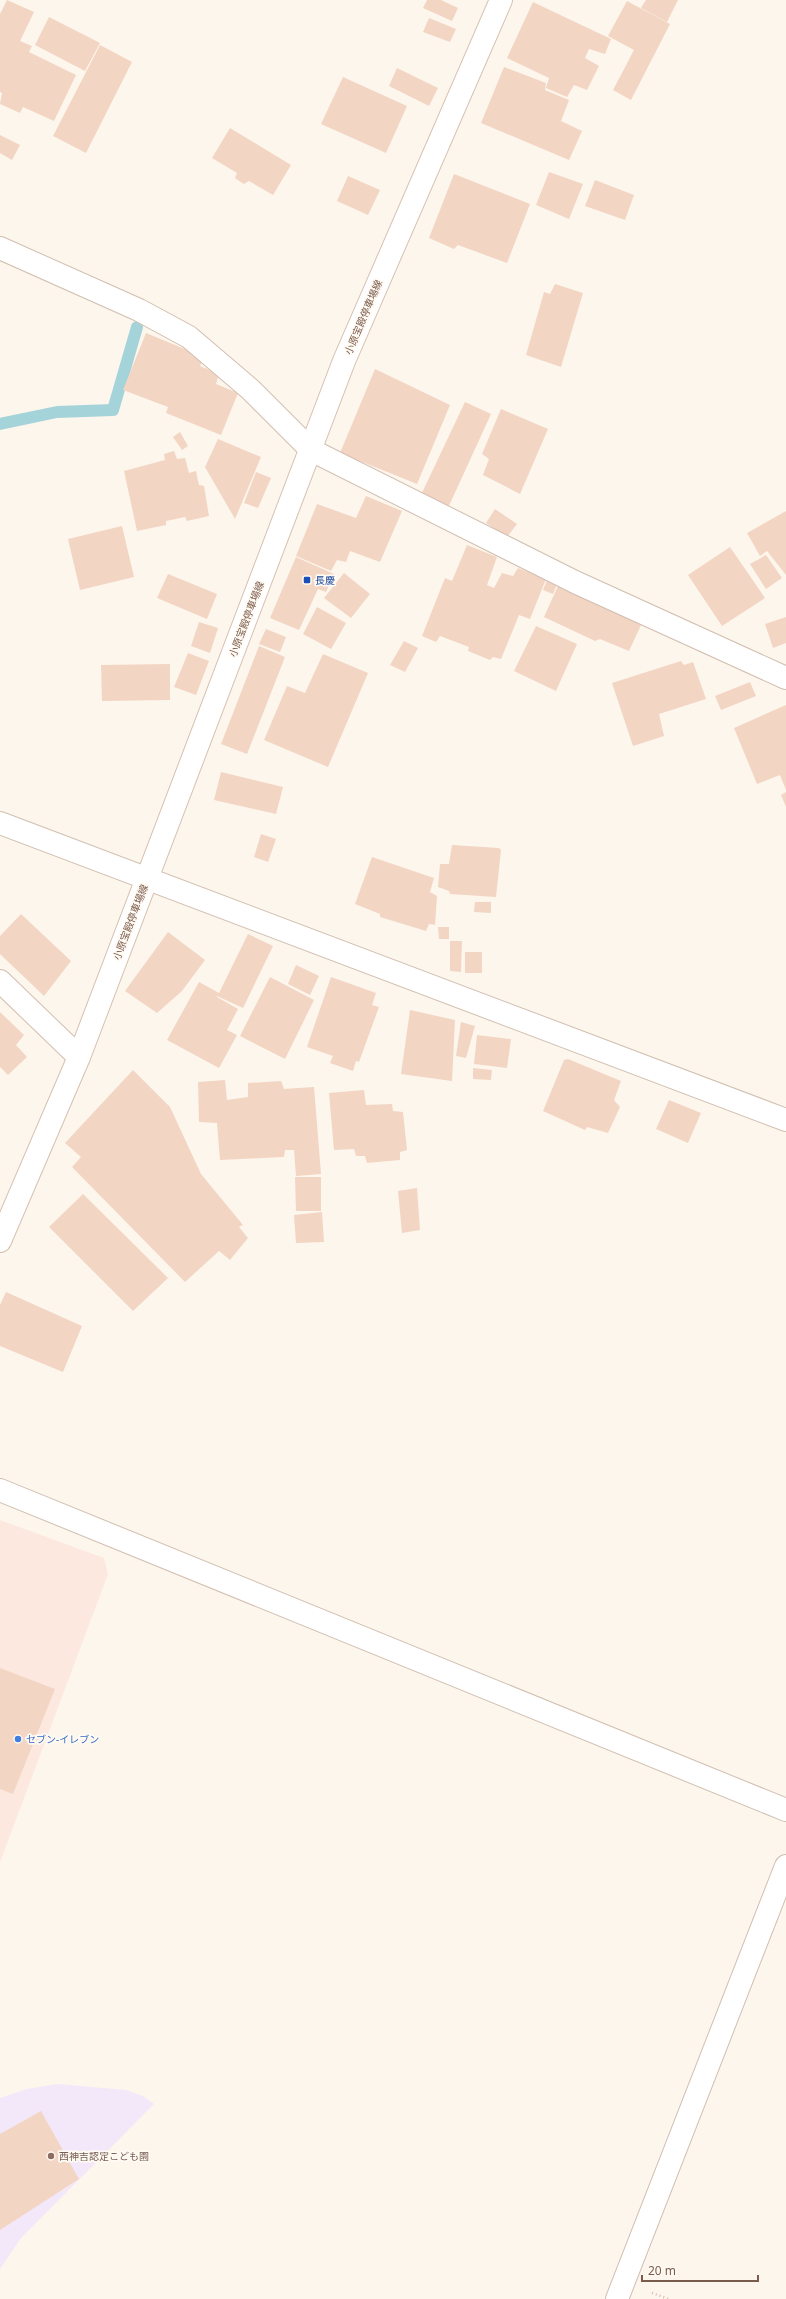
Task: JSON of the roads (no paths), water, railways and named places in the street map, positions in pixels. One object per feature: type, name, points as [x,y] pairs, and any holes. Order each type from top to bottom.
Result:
[{"type":"street","name":"小原宝殿停車場線","points":[[0,1241],[79,1057],[344,361],[501,0]]},
{"type":"street","points":[[0,248],[139,310],[189,337],[251,390],[311,450],[575,582],[786,678]]},
{"type":"street","points":[[0,823],[786,1120]]},
{"type":"street","points":[[0,980],[79,1057]]},
{"type":"street","points":[[0,1490],[786,1810]]},
{"type":"street","points":[[616,2299],[786,1866]]},
{"type":"waterway","points":[[0,424],[57,412],[113,410],[137,327]]},
{"type":"place","name":"長慶","points":[[307,580]]},
{"type":"place","name":"セブン-イレブン","points":[[18,1739]]},
{"type":"place","name":"西神吉認定こども園","points":[[51,2156]]}]
